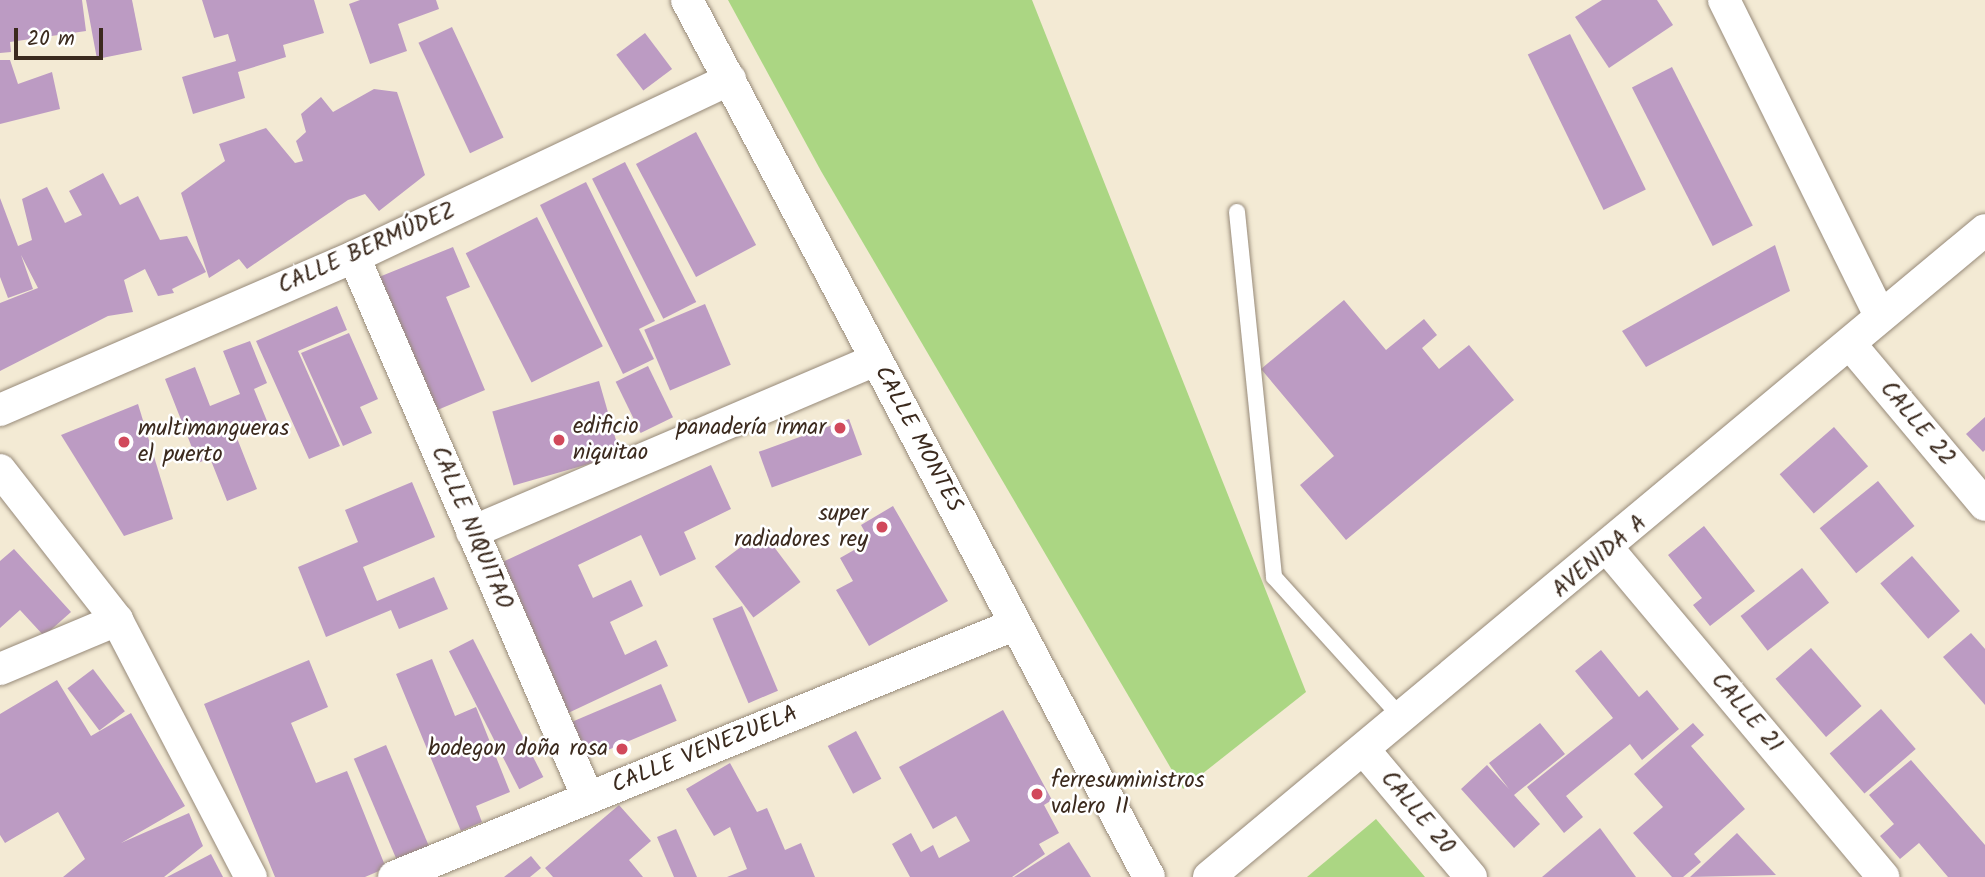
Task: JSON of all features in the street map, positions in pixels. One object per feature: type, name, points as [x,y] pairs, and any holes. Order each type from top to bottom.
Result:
[{"type":"street","name":"CALLE MONTES","points":[[687,0],[1149,877]]},
{"type":"street","points":[[1724,0],[1880,316]]},
{"type":"street","name":"CALLE BERMÚDEZ","points":[[0,410],[354,257],[730,79]]},
{"type":"street","name":"AVENIDA A","points":[[1209,877],[1609,550],[1880,316],[1985,230]]},
{"type":"street","name":"CALLE NIQUITAO","points":[[354,257],[588,798]]},
{"type":"street","name":"CALLE 22","points":[[1850,344],[1985,505]]},
{"type":"street","points":[[472,532],[876,360]]},
{"type":"street","points":[[0,470],[117,620],[251,877]]},
{"type":"street","name":"CALLE 21","points":[[1609,550],[1883,877]]},
{"type":"street","points":[[0,670],[117,620]]},
{"type":"street","name":"CALLE VENEZUELA","points":[[394,877],[1016,624]]},
{"type":"street","name":"CALLE 20","points":[[1364,750],[1471,877]]},
{"type":"lane","points":[[1237,212],[1274,577],[1402,718]]},
{"type":"green space","points":[[728,0],[1032,0],[1306,692],[1183,789],[821,171]]},
{"type":"green space","points":[[1376,819],[1425,877],[1307,877]]},
{"type":"building","points":[[0,0],[82,0],[86,31],[10,42],[11,52],[0,53]]},
{"type":"building","points":[[86,0],[132,0],[142,50],[97,59]]},
{"type":"building","points":[[202,0],[314,0],[324,33],[283,45],[286,57],[238,72],[245,98],[193,114],[182,77],[236,61],[228,34],[214,38]]},
{"type":"building","points":[[360,0],[436,0],[439,9],[398,24],[407,51],[370,64],[349,4]]},
{"type":"building","points":[[1602,0],[1657,0],[1673,25],[1609,68],[1575,17]]},
{"type":"building","points":[[452,27],[504,138],[470,153],[418,43]]},
{"type":"building","points":[[645,33],[672,69],[643,91],[616,55]]},
{"type":"building","points":[[1570,34],[1646,189],[1604,210],[1528,55]]},
{"type":"building","points":[[0,60],[10,60],[18,84],[52,72],[60,109],[0,124]]},
{"type":"building","points":[[1672,67],[1753,226],[1713,246],[1632,87]]},
{"type":"building","points":[[374,89],[397,92],[425,175],[379,211],[365,194],[348,200],[247,269],[239,259],[209,278],[181,193],[225,161],[219,144],[266,128],[295,163],[303,161],[296,141],[306,132],[301,114],[321,97],[333,112]]},
{"type":"building","points":[[696,132],[756,245],[696,277],[636,164]]},
{"type":"building","points":[[625,162],[696,302],[663,319],[592,179]]},
{"type":"building","points":[[103,173],[120,205],[138,196],[160,240],[187,236],[206,272],[172,289],[174,293],[158,296],[145,269],[124,280],[133,312],[108,316],[0,371],[0,303],[38,288],[21,255],[33,289],[8,298],[0,277],[0,198],[18,246],[32,240],[22,199],[47,187],[65,223],[82,215],[69,191]]},
{"type":"building","points":[[586,182],[655,321],[639,329],[654,359],[623,374],[540,205]]},
{"type":"building","points":[[537,217],[603,346],[532,383],[466,253]]},
{"type":"building","points":[[1775,245],[1790,291],[1646,367],[1622,331]]},
{"type":"building","points":[[453,247],[470,287],[446,297],[485,390],[435,411],[379,277]]},
{"type":"building","points":[[1344,300],[1386,350],[1424,319],[1437,335],[1422,348],[1439,369],[1469,345],[1514,400],[1346,540],[1300,485],[1334,456],[1261,369]]},
{"type":"building","points":[[705,304],[731,365],[670,391],[644,330]]},
{"type":"building","points":[[337,306],[347,330],[298,351],[340,446],[309,459],[256,341]]},
{"type":"building","points":[[349,333],[378,399],[360,407],[372,433],[343,446],[301,353]]},
{"type":"building","points":[[250,341],[267,383],[254,389],[267,421],[235,433],[257,489],[227,501],[210,458],[198,463],[165,379],[195,367],[210,406],[240,394],[223,351]]},
{"type":"building","points":[[648,366],[673,417],[641,433],[616,382]]},
{"type":"building","name":"edificio niquitao","points":[[599,381],[620,455],[514,486],[492,412]]},
{"type":"building","points":[[138,404],[173,519],[124,536],[61,435]]},
{"type":"building","points":[[1985,417],[1985,450],[1983,452],[1966,434]]},
{"type":"building","points":[[849,419],[862,455],[772,488],[759,452]]},
{"type":"building","points":[[1834,427],[1868,466],[1814,513],[1780,474]]},
{"type":"building","points":[[711,465],[731,509],[684,532],[696,559],[660,576],[641,535],[578,565],[593,598],[631,580],[643,606],[610,622],[625,655],[656,640],[668,666],[566,714],[496,565]]},
{"type":"building","points":[[1878,481],[1915,526],[1856,573],[1820,528]]},
{"type":"building","points":[[412,482],[435,537],[363,567],[377,601],[434,577],[448,609],[399,629],[391,610],[326,637],[298,567],[358,542],[345,510]]},
{"type":"building","points":[[893,506],[948,601],[869,646],[836,590],[853,581],[840,558],[870,541],[861,525]]},
{"type":"building","points":[[1704,526],[1755,591],[1710,626],[1693,605],[1702,598],[1668,555]]},
{"type":"building","points":[[762,531],[801,582],[753,618],[715,567]]},
{"type":"building","points":[[14,549],[71,612],[44,636],[20,610],[0,628],[0,561]]},
{"type":"building","points":[[1912,556],[1960,611],[1928,639],[1880,584]]},
{"type":"building","points":[[1802,568],[1829,603],[1768,651],[1741,616]]},
{"type":"building","points":[[742,606],[778,691],[748,703],[713,619]]},
{"type":"building","points":[[1971,633],[1985,649],[1985,705],[1943,657]]},
{"type":"building","points":[[473,639],[543,777],[519,789],[449,651]]},
{"type":"building","points":[[1811,648],[1862,706],[1826,737],[1776,679]]},
{"type":"building","points":[[1601,650],[1639,697],[1647,690],[1679,729],[1642,760],[1630,744],[1566,796],[1583,817],[1564,833],[1527,787],[1613,718],[1575,671]]},
{"type":"building","points":[[432,659],[455,716],[476,707],[510,792],[476,806],[482,822],[461,831],[396,674]]},
{"type":"building","points":[[309,660],[328,707],[291,723],[316,783],[347,771],[386,868],[365,877],[275,877],[204,704]]},
{"type":"building","points":[[93,669],[125,711],[99,731],[67,688]]},
{"type":"building","points":[[57,680],[91,736],[131,713],[185,806],[121,843],[189,813],[203,846],[164,877],[63,877],[85,859],[58,812],[5,843],[0,835],[0,714]]},
{"type":"building","points":[[661,684],[677,721],[585,760],[570,723]]},
{"type":"building","points":[[1881,709],[1916,749],[1864,794],[1830,754]]},
{"type":"building","points":[[1003,710],[1052,800],[1044,805],[1059,833],[1039,844],[1045,854],[1012,877],[910,877],[892,844],[911,833],[921,852],[933,845],[939,858],[970,841],[956,816],[933,829],[899,767]]},
{"type":"building","points":[[1540,723],[1565,754],[1514,795],[1540,824],[1514,848],[1461,789],[1487,765],[1509,789],[1489,763]]},
{"type":"building","points":[[1693,723],[1704,735],[1691,746],[1745,809],[1694,854],[1701,862],[1683,877],[1672,877],[1633,833],[1663,807],[1634,774]]},
{"type":"building","points":[[856,731],[881,779],[853,794],[828,746]]},
{"type":"building","points":[[386,745],[431,851],[399,865],[354,759]]},
{"type":"building","points":[[1911,760],[1985,845],[1985,877],[1948,877],[1919,843],[1900,859],[1880,836],[1894,824],[1869,795]]},
{"type":"building","points":[[730,763],[757,812],[767,808],[785,850],[801,843],[815,877],[727,877],[747,869],[730,827],[714,836],[686,789]]},
{"type":"building","points":[[619,805],[651,841],[629,860],[643,877],[553,877],[545,868]]},
{"type":"building","points":[[1600,828],[1636,877],[1542,877]]},
{"type":"building","points":[[676,829],[697,877],[674,877],[657,837]]},
{"type":"building","points":[[1737,833],[1776,875],[1690,877]]},
{"type":"building","points":[[1069,842],[1091,877],[1014,877]]},
{"type":"building","points":[[211,854],[223,877],[167,877]]},
{"type":"building","points":[[531,856],[541,868],[530,877],[504,877]]},
{"type":"place","name":"panadería irmar","points":[[840,428]]},
{"type":"place","name":"edificio niquitao","points":[[559,440]]},
{"type":"place","name":"multimangueras el puerto","points":[[124,442]]},
{"type":"place","name":"super radiadores rey","points":[[882,527]]},
{"type":"place","name":"bodegon doña rosa","points":[[622,749]]},
{"type":"place","name":"ferresuministros valero II","points":[[1037,794]]}]
